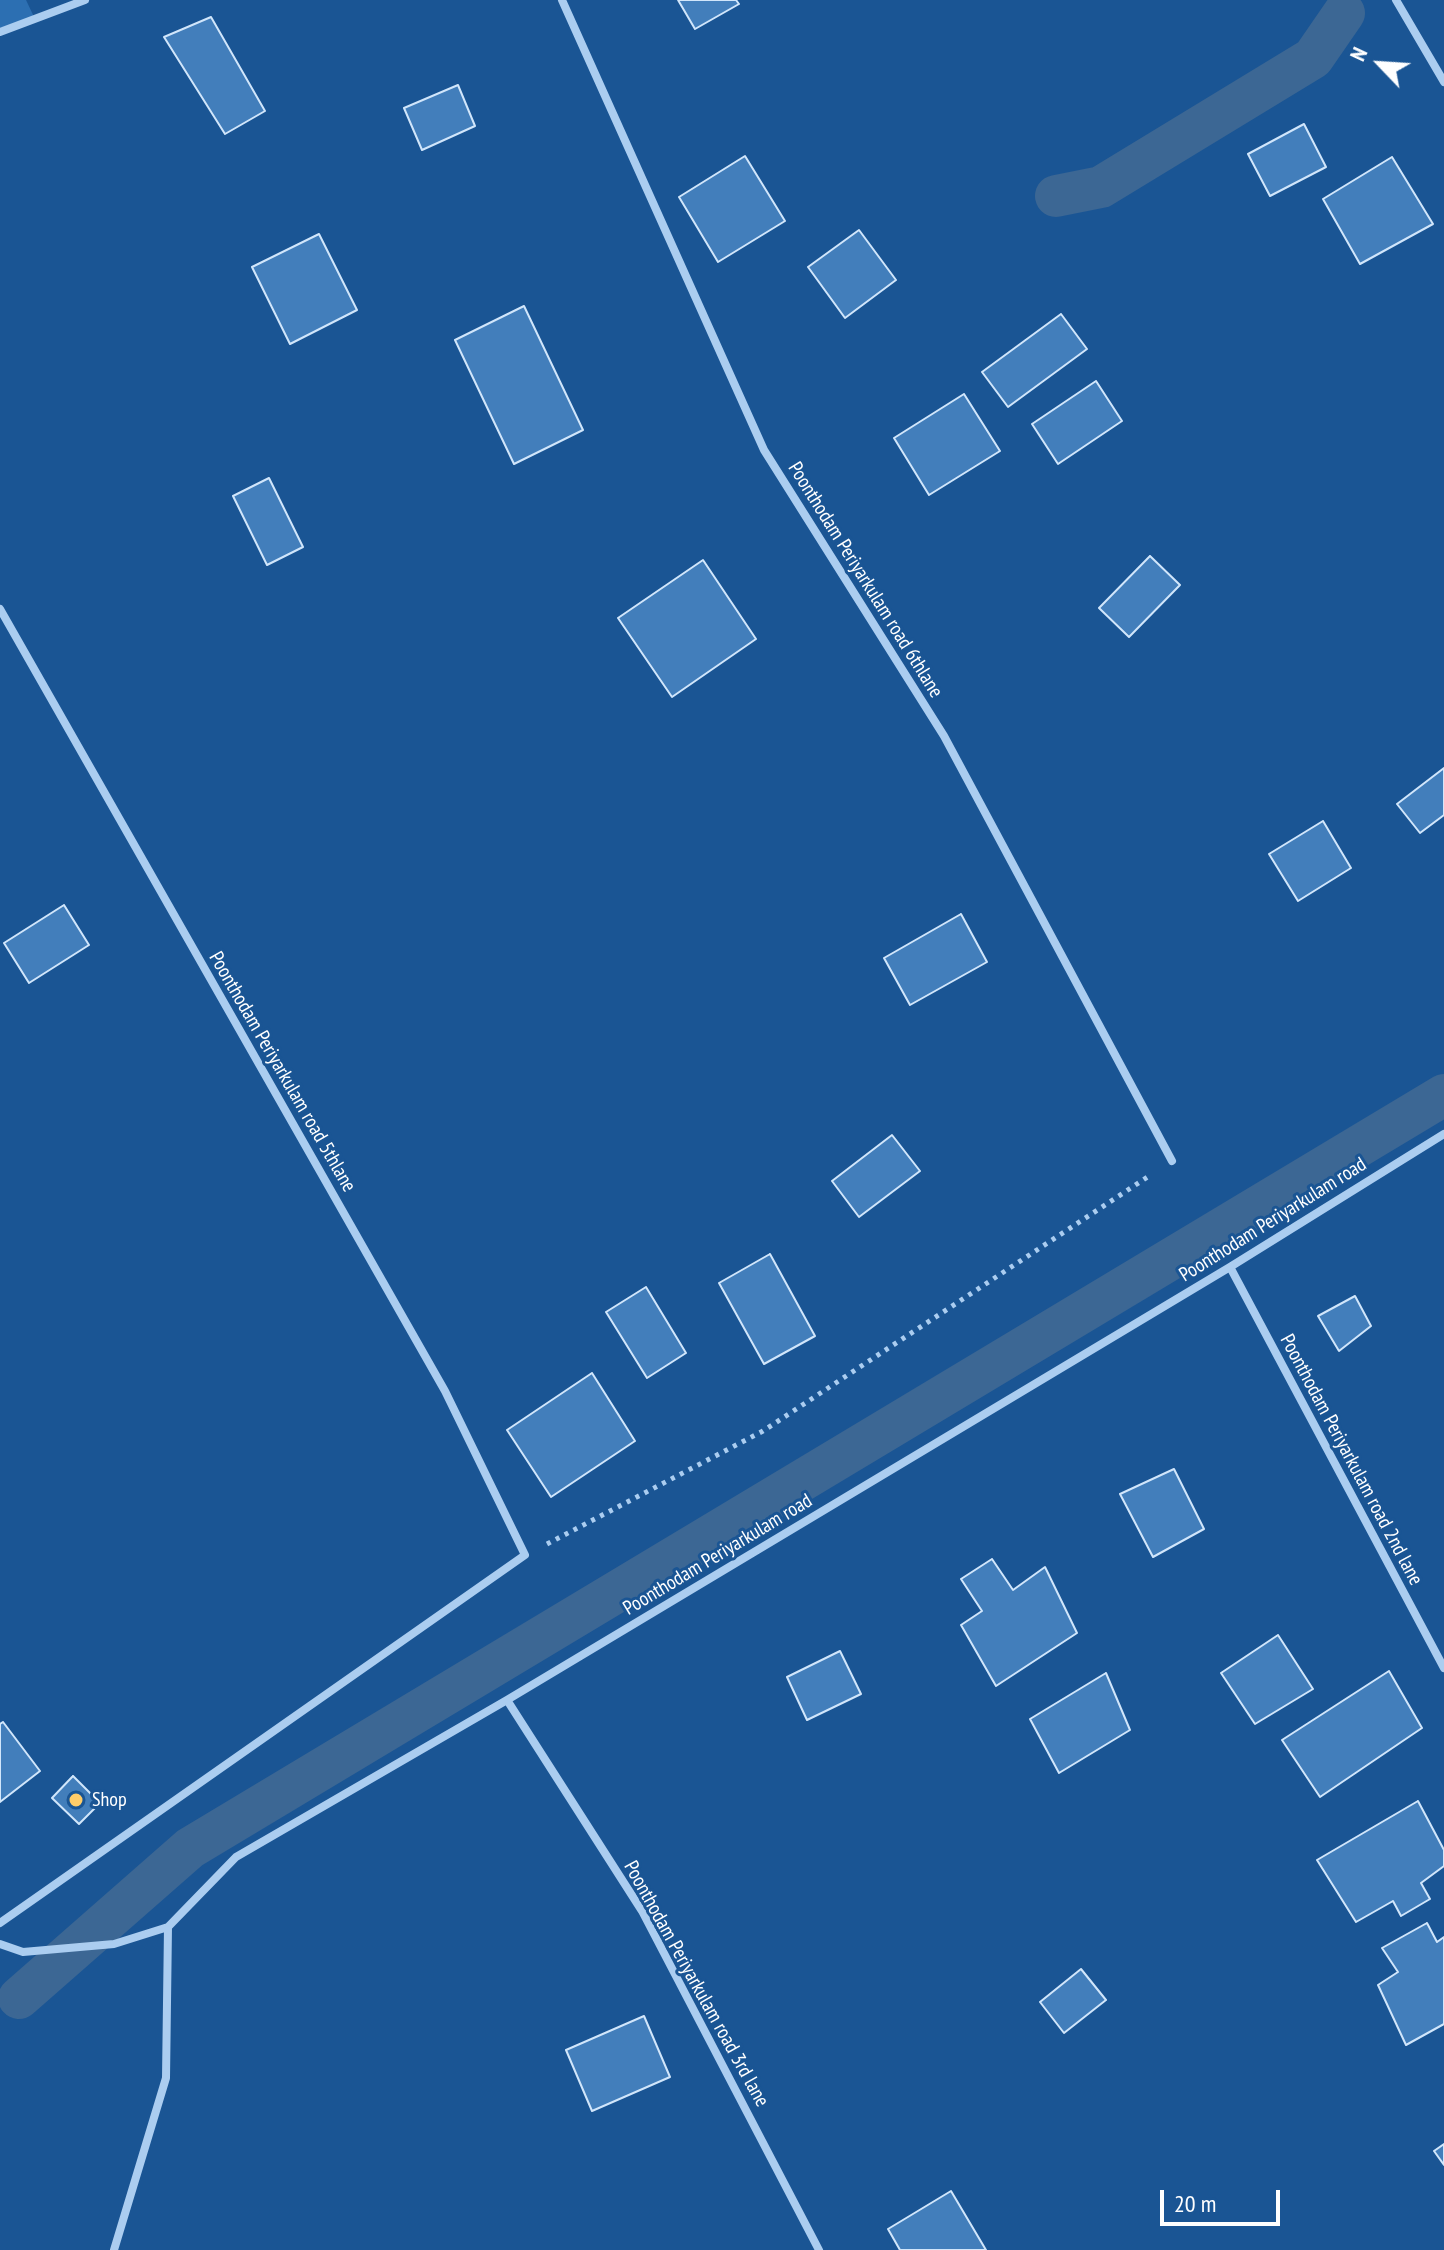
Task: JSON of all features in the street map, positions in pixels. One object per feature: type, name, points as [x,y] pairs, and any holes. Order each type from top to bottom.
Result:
[{"type":"street","points":[[0,32],[85,0]]},
{"type":"street","name":"Poonthodam Periyarkulam road 6thlane","points":[[562,0],[764,450],[944,736],[1172,1161]]},
{"type":"street","points":[[1396,0],[1444,82]]},
{"type":"street","name":"Poonthodam Periyarkulam road 5thlane","points":[[0,609],[445,1391],[525,1555]]},
{"type":"street","name":"Poonthodam Periyarkulam road","points":[[0,1944],[23,1952],[114,1944],[168,1927],[236,1857],[507,1700],[1230,1267],[1444,1134]]},
{"type":"street","name":"Poonthodam Periyarkulam road 2nd lane","points":[[1230,1267],[1444,1668]]},
{"type":"street","points":[[0,1923],[525,1555]]},
{"type":"street","name":"Poonthodam Periyarkulam road 3rd lane","points":[[507,1700],[642,1911],[819,2250]]},
{"type":"street","points":[[114,2250],[166,2078],[168,1927]]},
{"type":"path","points":[[525,1555],[763,1431],[1172,1161]]},
{"type":"shaded area","points":[[0,0],[26,0],[35,19],[0,28]]},
{"type":"building","points":[[678,0],[736,0],[739,4],[695,29]]},
{"type":"building","points":[[211,17],[265,111],[225,134],[164,37]]},
{"type":"building","points":[[458,85],[475,126],[422,150],[404,108]]},
{"type":"building","points":[[1304,124],[1326,167],[1270,196],[1248,154]]},
{"type":"building","points":[[745,156],[785,221],[718,262],[679,197]]},
{"type":"building","points":[[1392,157],[1433,224],[1360,264],[1323,199]]},
{"type":"building","points":[[859,230],[896,280],[845,318],[808,267]]},
{"type":"building","points":[[319,234],[357,310],[290,344],[252,267]]},
{"type":"building","points":[[524,306],[583,430],[514,464],[455,340]]},
{"type":"building","points":[[1061,314],[1087,349],[1008,407],[982,372]]},
{"type":"building","points":[[1096,381],[1122,421],[1058,464],[1032,424]]},
{"type":"building","points":[[964,394],[1000,451],[929,495],[894,438]]},
{"type":"building","points":[[269,478],[303,547],[267,565],[233,496]]},
{"type":"building","points":[[1150,556],[1180,585],[1129,637],[1099,608]]},
{"type":"building","points":[[703,560],[756,639],[672,697],[618,618]]},
{"type":"building","points":[[1444,768],[1444,815],[1420,833],[1397,804]]},
{"type":"building","points":[[1323,821],[1351,868],[1298,901],[1269,854]]},
{"type":"building","points":[[64,905],[89,945],[29,983],[4,943]]},
{"type":"building","points":[[961,914],[987,962],[910,1005],[884,958]]},
{"type":"building","points":[[892,1135],[920,1171],[859,1217],[832,1181]]},
{"type":"building","points":[[770,1254],[815,1336],[764,1364],[719,1283]]},
{"type":"building","points":[[646,1287],[686,1353],[647,1378],[606,1312]]},
{"type":"building","points":[[1355,1296],[1371,1326],[1339,1351],[1318,1316]]},
{"type":"building","points":[[592,1373],[635,1441],[551,1497],[507,1430]]},
{"type":"building","points":[[1174,1469],[1204,1529],[1153,1557],[1120,1494]]},
{"type":"building","points":[[992,1559],[1013,1590],[1045,1567],[1077,1633],[996,1686],[961,1625],[982,1611],[961,1579]]},
{"type":"building","points":[[1278,1635],[1313,1689],[1255,1724],[1221,1673]]},
{"type":"building","points":[[840,1651],[861,1694],[807,1720],[787,1677]]},
{"type":"building","points":[[1389,1671],[1422,1728],[1320,1797],[1282,1740]]},
{"type":"building","points":[[1106,1673],[1130,1730],[1059,1773],[1030,1719]]},
{"type":"building","points":[[3,1722],[40,1771],[0,1802],[0,1724]]},
{"type":"building","name":"Shop","points":[[73,1776],[100,1803],[79,1824],[52,1798]]},
{"type":"building","points":[[1418,1801],[1444,1850],[1444,1866],[1421,1883],[1430,1899],[1401,1916],[1393,1901],[1356,1922],[1317,1860]]},
{"type":"building","points":[[1427,1923],[1437,1942],[1444,1937],[1444,2024],[1406,2045],[1378,1985],[1398,1972],[1382,1948]]},
{"type":"building","points":[[1081,1969],[1106,2000],[1064,2033],[1040,2002]]},
{"type":"building","points":[[644,2016],[670,2077],[592,2111],[566,2050]]},
{"type":"building","points":[[1444,2144],[1444,2165],[1434,2151]]},
{"type":"building","points":[[951,2191],[986,2250],[900,2250],[888,2229]]},
{"type":"waterway","points":[[1056,196],[1101,187],[1313,58],[1344,13]]},
{"type":"waterway","points":[[19,1998],[190,1848],[1444,1095]]},
{"type":"place","name":"Shop","points":[[76,1800]]}]
